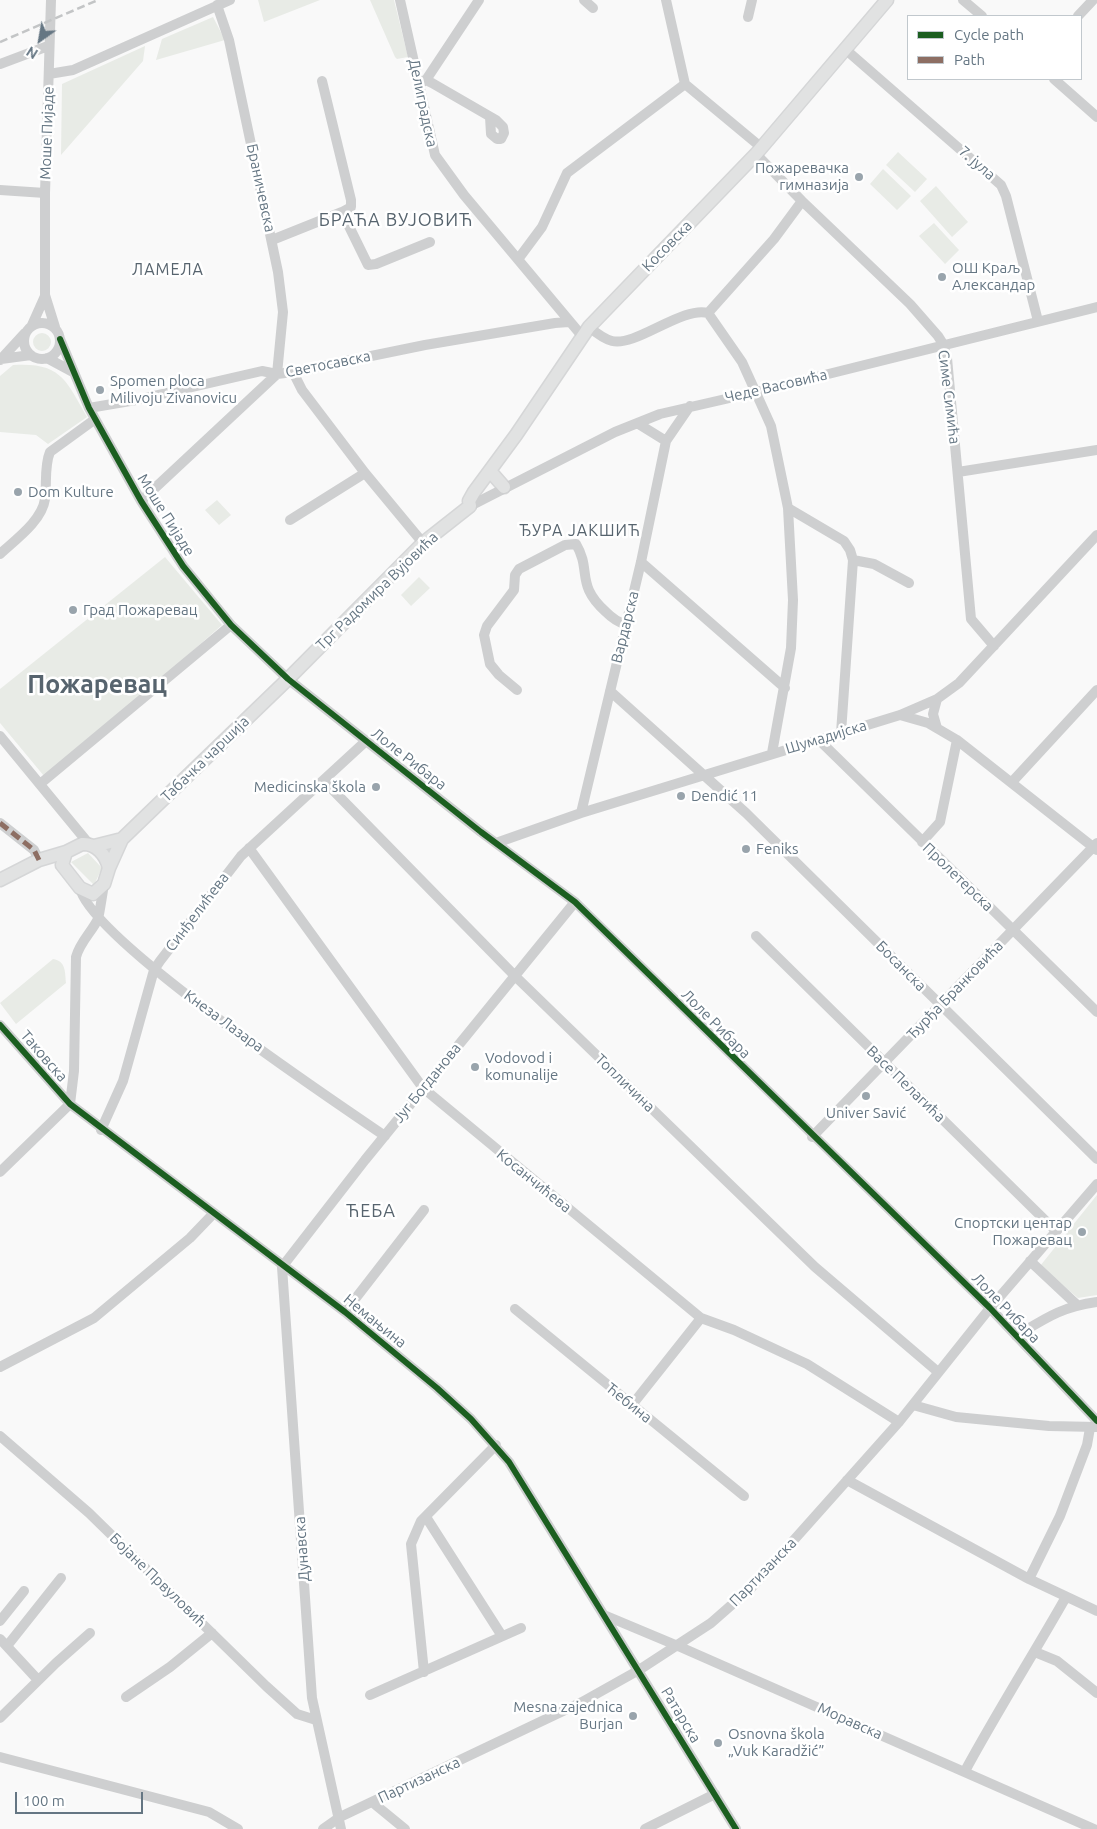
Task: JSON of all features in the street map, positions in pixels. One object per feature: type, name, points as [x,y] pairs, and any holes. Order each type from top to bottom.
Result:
[{"type":"main road","name":"Косовска","points":[[470,506],[470,498],[585,332],[759,151],[887,0]]},
{"type":"main road","points":[[490,471],[504,487]]},
{"type":"main road","name":"Трг Радомира Вујовића","points":[[288,679],[423,543],[470,506]]},
{"type":"main road","name":"Табачка чаршија","points":[[109,868],[122,839],[288,679]]},
{"type":"main road","name":"Табачка чаршија","points":[[91,845],[122,839]]},
{"type":"main road","points":[[0,880],[39,860],[66,852],[82,844],[91,845],[108,863],[109,868],[104,884],[94,894],[80,888],[65,871],[62,861],[66,852]]},
{"type":"main road","points":[[39,860],[65,871]]},
{"type":"street","name":"Моше Пијаде","points":[[50,0],[45,193],[45,295],[55,327],[94,420],[141,501],[183,566],[231,624],[288,679]]},
{"type":"street","points":[[49,74],[73,70],[230,0]]},
{"type":"street","name":"Делиградска","points":[[400,0],[423,82],[435,155],[464,195],[569,322],[585,332],[609,341],[619,342],[693,312],[708,313]]},
{"type":"street","points":[[479,0],[423,82],[490,117]]},
{"type":"street","points":[[584,0],[593,8]]},
{"type":"street","points":[[518,258],[542,227],[567,173],[686,84],[666,0]]},
{"type":"street","points":[[748,17],[752,0]]},
{"type":"street","points":[[963,0],[981,15]]},
{"type":"street","points":[[1079,15],[1093,0]]},
{"type":"street","name":"Браничевска","points":[[217,5],[229,40],[272,240],[283,312],[277,374]]},
{"type":"street","points":[[0,64],[48,46]]},
{"type":"street","name":"7. јула","points":[[845,49],[1001,185],[1006,196],[1038,322]]},
{"type":"street","points":[[272,240],[342,212],[352,204],[322,80]]},
{"type":"street","points":[[1055,80],[1097,117]]},
{"type":"street","name":"Симе Симића","points":[[686,84],[759,151],[802,201],[910,304],[931,327],[943,344],[947,358],[971,619],[994,646]]},
{"type":"street","points":[[0,190],[45,193]]},
{"type":"street","points":[[772,753],[791,648],[793,600],[788,508],[771,426],[742,362],[708,313],[762,253],[802,201]]},
{"type":"street","points":[[342,212],[368,265],[376,264],[430,242]]},
{"type":"street","name":"Моше Пијаде","points":[[1,360],[29,329],[45,295]]},
{"type":"street","name":"Чеде Васовића","points":[[470,506],[504,487],[637,423],[690,406],[756,392],[1097,307]]},
{"type":"street","points":[[31,356],[24,345],[29,329],[46,322],[55,327]]},
{"type":"street","name":"Светосавска","points":[[88,408],[136,400],[262,371],[277,374],[293,372],[425,345],[569,322]]},
{"type":"street","points":[[48,358],[57,351],[60,339]]},
{"type":"street","points":[[1,360],[31,356],[48,358],[73,372]]},
{"type":"street","points":[[293,372],[302,390],[423,543]]},
{"type":"street","points":[[141,501],[277,374]]},
{"type":"street","name":"Вардарска","points":[[581,813],[641,562],[666,441],[690,406]]},
{"type":"street","points":[[0,554],[40,512],[44,502],[47,458],[50,452],[94,420]]},
{"type":"street","points":[[637,423],[666,441]]},
{"type":"street","points":[[958,472],[1097,450]]},
{"type":"street","points":[[290,520],[366,473]]},
{"type":"street","points":[[788,508],[844,541],[850,550],[853,560],[841,733]]},
{"type":"street","name":"Шумадијска","points":[[496,843],[581,813],[900,715],[937,699],[959,683],[1097,535]]},
{"type":"street","points":[[517,690],[499,675],[490,664],[484,635],[487,626],[514,590],[515,575],[519,569],[565,545],[576,544],[581,559],[584,582],[592,599],[614,620],[626,624]]},
{"type":"street","points":[[853,560],[879,566],[909,583]]},
{"type":"street","points":[[641,562],[785,688]]},
{"type":"street","points":[[40,784],[231,624]]},
{"type":"street","name":"Лоле Рибара","points":[[288,679],[496,843],[575,902],[812,1137],[990,1308],[1095,1425]]},
{"type":"street","points":[[1012,782],[1097,690]]},
{"type":"street","name":"Босанска","points":[[610,691],[705,774],[1097,1159]]},
{"type":"street","points":[[937,699],[933,714],[937,728]]},
{"type":"street","points":[[900,715],[937,728],[957,740],[1096,846]]},
{"type":"street","points":[[0,736],[91,845]]},
{"type":"street","name":"Пролетерска","points":[[819,740],[1097,1012]]},
{"type":"street","points":[[922,842],[940,822],[957,740]]},
{"type":"street","name":"Синђелићева","points":[[101,1130],[122,1081],[154,970],[225,874],[249,848],[366,741]]},
{"type":"street","name":"Топличина","points":[[324,781],[515,976],[815,1267],[938,1372]]},
{"type":"street","points":[[0,824],[34,850],[39,860]]},
{"type":"street","name":"Ђурђа Бранковића","points":[[812,1137],[1096,846]]},
{"type":"street","name":"Косанчићева","points":[[249,848],[423,1088],[701,1318],[734,1330],[807,1364],[900,1422]]},
{"type":"street","points":[[0,1172],[70,1104],[74,1071],[76,957],[80,945],[100,918],[100,900],[104,884]]},
{"type":"street","name":"Кнеза Лазара","points":[[80,888],[82,895],[100,918],[154,970],[385,1136]]},
{"type":"street","name":"Југ Богданова","points":[[283,1266],[423,1088],[575,902]]},
{"type":"street","name":"Васе Пелагића","points":[[756,936],[883,1063],[1056,1231]]},
{"type":"street","name":"Таковска","points":[[0,1025],[4,1037],[70,1104]]},
{"type":"street","name":"Немањина","points":[[70,1104],[101,1130],[346,1312],[437,1388],[496,1445],[509,1462],[604,1615]]},
{"type":"street","name":"Партизанска","points":[[323,1829],[372,1802],[582,1702],[639,1670],[711,1623],[752,1587],[900,1422],[990,1308],[1097,1184]]},
{"type":"street","points":[[346,1312],[424,1210]]},
{"type":"street","points":[[0,1368],[94,1318],[190,1238],[214,1214]]},
{"type":"street","points":[[1030,1261],[1077,1305]]},
{"type":"street","name":"Дунавска","points":[[283,1266],[312,1698],[341,1829]]},
{"type":"street","points":[[1016,1336],[1057,1311],[1097,1302]]},
{"type":"street","name":"Ћебина","points":[[515,1309],[744,1496]]},
{"type":"street","points":[[632,1405],[701,1318]]},
{"type":"street","points":[[912,1405],[956,1416],[1049,1426],[1095,1425],[1060,1516],[1029,1579]]},
{"type":"street","name":"Бојане Првуловић","points":[[0,1436],[89,1513],[297,1714],[316,1720]]},
{"type":"street","points":[[424,1672],[411,1544],[421,1520],[496,1445]]},
{"type":"street","points":[[846,1480],[1029,1579],[1097,1611]]},
{"type":"street","points":[[426,1516],[502,1636]]},
{"type":"street","points":[[38,1680],[4,1643],[61,1578]]},
{"type":"street","points":[[0,1621],[24,1591]]},
{"type":"street","points":[[965,1771],[1010,1690],[1035,1652],[1066,1596]]},
{"type":"street","name":"Моравска","points":[[604,1615],[965,1771],[1094,1829]]},
{"type":"street","name":"Ратарска","points":[[604,1615],[736,1829]]},
{"type":"street","points":[[370,1694],[521,1628]]},
{"type":"street","points":[[0,1718],[38,1680],[90,1633]]},
{"type":"street","points":[[126,1698],[170,1667],[212,1633]]},
{"type":"street","points":[[1035,1652],[1057,1661],[1097,1693]]},
{"type":"street","points":[[0,1757],[209,1812],[238,1829]]},
{"type":"street","points":[[645,1829],[714,1794]]},
{"type":"street","points":[[372,1802],[405,1829]]},
{"type":"shaded area","points":[[258,0],[320,0],[264,22]]},
{"type":"shaded area","points":[[370,0],[394,0],[408,57],[397,59],[395,57]]},
{"type":"shaded area","points":[[213,17],[225,40],[156,60],[162,39]]},
{"type":"shaded area","points":[[145,46],[143,61],[61,155],[62,84]]},
{"type":"shaded area","points":[[898,152],[927,179],[915,192],[886,165]]},
{"type":"shaded area","points":[[883,169],[911,196],[897,210],[870,184]]},
{"type":"shaded area","points":[[936,186],[968,222],[952,237],[920,201]]},
{"type":"shaded area","points":[[934,223],[959,250],[945,264],[919,236]]},
{"type":"shaded area","points":[[38,333],[46,333],[51,338],[49,349],[38,351],[33,346],[33,338]]},
{"type":"shaded area","points":[[13,365],[29,365],[52,370],[67,383],[87,417],[48,444],[36,435],[0,432],[0,376]]},
{"type":"shaded area","points":[[217,500],[231,515],[219,525],[205,510]]},
{"type":"shaded area","points":[[165,557],[222,625],[139,698],[44,776],[0,723],[0,689]]},
{"type":"shaded area","points":[[419,577],[430,588],[411,606],[401,595]]},
{"type":"shaded area","points":[[88,853],[102,868],[94,885],[71,862]]},
{"type":"shaded area","points":[[53,959],[63,965],[66,983],[16,1024],[0,1003]]},
{"type":"shaded area","name":"Спортски центар Пожаревац","points":[[1097,1195],[1097,1295],[1078,1298],[1040,1266]]},
{"type":"railway","points":[[0,42],[98,0]]},
{"type":"marked path","points":[[0,823],[34,850],[39,860]]},
{"type":"cycle path","points":[[60,339],[89,408],[141,501],[183,566],[231,625],[288,679],[481,832],[575,902],[990,1308],[1097,1421]]},
{"type":"cycle path","points":[[0,1025],[70,1104],[345,1312],[437,1388],[471,1419],[509,1462],[736,1829]]},
{"type":"place","name":"Пожаревачка гимназија","points":[[859,177]]},
{"type":"place","name":"ОШ Краљ Александар","points":[[942,277]]},
{"type":"place","name":"Spomen ploca Milivoju Zivanovicu","points":[[100,390]]},
{"type":"place","name":"Dom Kulture","points":[[18,492]]},
{"type":"place","name":"Град Пожаревац","points":[[73,610]]},
{"type":"place","name":"Medicinska škola","points":[[376,787]]},
{"type":"place","name":"Dendić 11","points":[[681,796]]},
{"type":"place","name":"Feniks","points":[[746,849]]},
{"type":"place","name":"Vodovod i komunalije","points":[[475,1067]]},
{"type":"place","name":"Univer Savić","points":[[866,1096]]},
{"type":"place","name":"Спортски центар Пожаревац","points":[[1082,1232]]},
{"type":"place","name":"Mesna zajednica Burjan","points":[[633,1716]]},
{"type":"place","name":"Osnovna škola „Vuk Karadžić”","points":[[718,1743]]},
{"type":"district","name":"БРАЋА ВУЈОВИЋ","points":[[396,220]]},
{"type":"district","name":"ЛАМЕЛА","points":[[168,270]]},
{"type":"district","name":"ЂУРА ЈАКШИЋ","points":[[580,531]]},
{"type":"district","name":"Пожаревац","points":[[97,685]]},
{"type":"district","name":"ЋЕБА","points":[[371,1211]]}]
